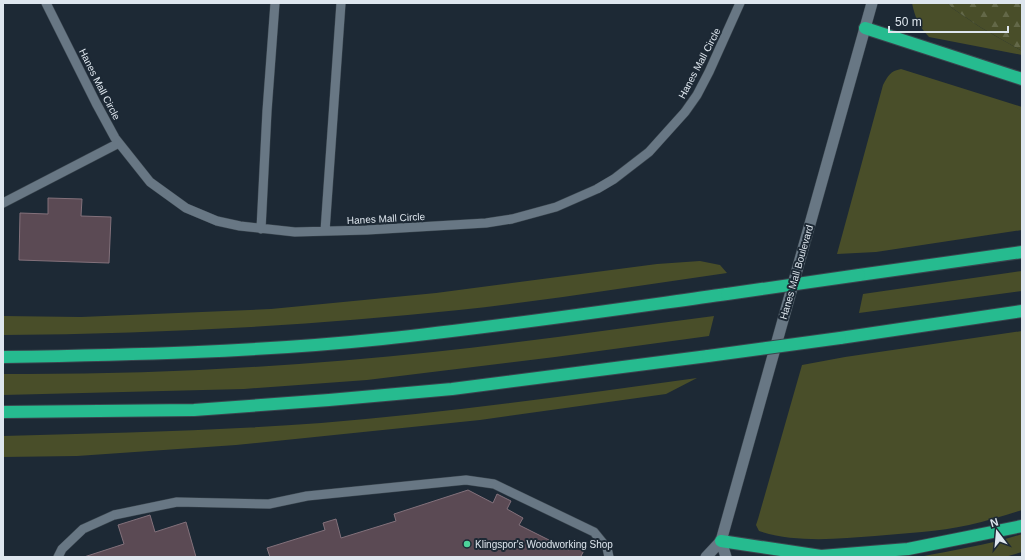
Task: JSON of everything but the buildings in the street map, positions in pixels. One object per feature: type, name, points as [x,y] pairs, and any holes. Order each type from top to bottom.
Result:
[{"type":"highway","points":[[865,28],[1022,79]]},
{"type":"highway","points":[[3,357],[107,356],[231,350],[382,339],[546,320],[1022,252]]},
{"type":"highway","points":[[3,412],[194,410],[337,400],[452,389],[840,338],[1022,311]]},
{"type":"highway","points":[[721,541],[821,556],[908,549],[1022,526]]},
{"type":"main road","name":"Hanes Mall Boulevard","points":[[706,557],[721,541],[872,3]]},
{"type":"main road","points":[[721,541],[726,557]]},
{"type":"lane","name":"Hanes Mall Circle","points":[[46,3],[96,103],[119,143],[150,182],[186,208],[217,221],[261,229],[295,232],[325,232],[486,223],[512,219],[556,207],[597,190],[649,152],[685,112],[697,95],[709,72],[740,3]]},
{"type":"lane","points":[[261,229],[267,111],[275,3]]},
{"type":"lane","points":[[325,232],[341,3]]},
{"type":"lane","points":[[3,203],[119,143]]},
{"type":"lane","points":[[58,557],[62,549],[83,529],[114,515],[176,502],[269,504],[307,496],[466,480],[494,484],[594,532],[607,548],[609,557]]},
{"type":"green space","points":[[912,3],[948,3],[952,8],[980,27],[1022,51],[1022,55],[929,37],[918,22]]},
{"type":"green space","points":[[948,3],[1022,3],[1022,51],[980,27],[952,8]]},
{"type":"green space","points":[[901,69],[1022,107],[1022,230],[876,252],[837,254],[883,85],[890,74]]},
{"type":"green space","points":[[700,261],[720,265],[727,273],[493,306],[345,321],[174,331],[3,335],[3,316],[81,317],[271,309],[436,293],[657,264]]},
{"type":"green space","points":[[1022,271],[1022,291],[859,313],[863,294]]},
{"type":"green space","points":[[714,316],[709,336],[367,380],[244,389],[3,395],[3,374],[165,371],[326,362],[468,348]]},
{"type":"green space","points":[[1022,331],[1022,510],[982,522],[957,527],[934,531],[875,536],[802,539],[773,535],[759,531],[756,525],[802,365],[845,357]]},
{"type":"green space","points":[[697,378],[666,394],[480,420],[236,445],[77,456],[3,457],[3,436],[202,430],[321,423],[462,409]]},
{"type":"green space","points":[[1022,534],[1022,552],[1005,557],[919,557],[984,544]]},
{"type":"place","name":"Klingspor's Woodworking Shop","points":[[467,544]]}]
